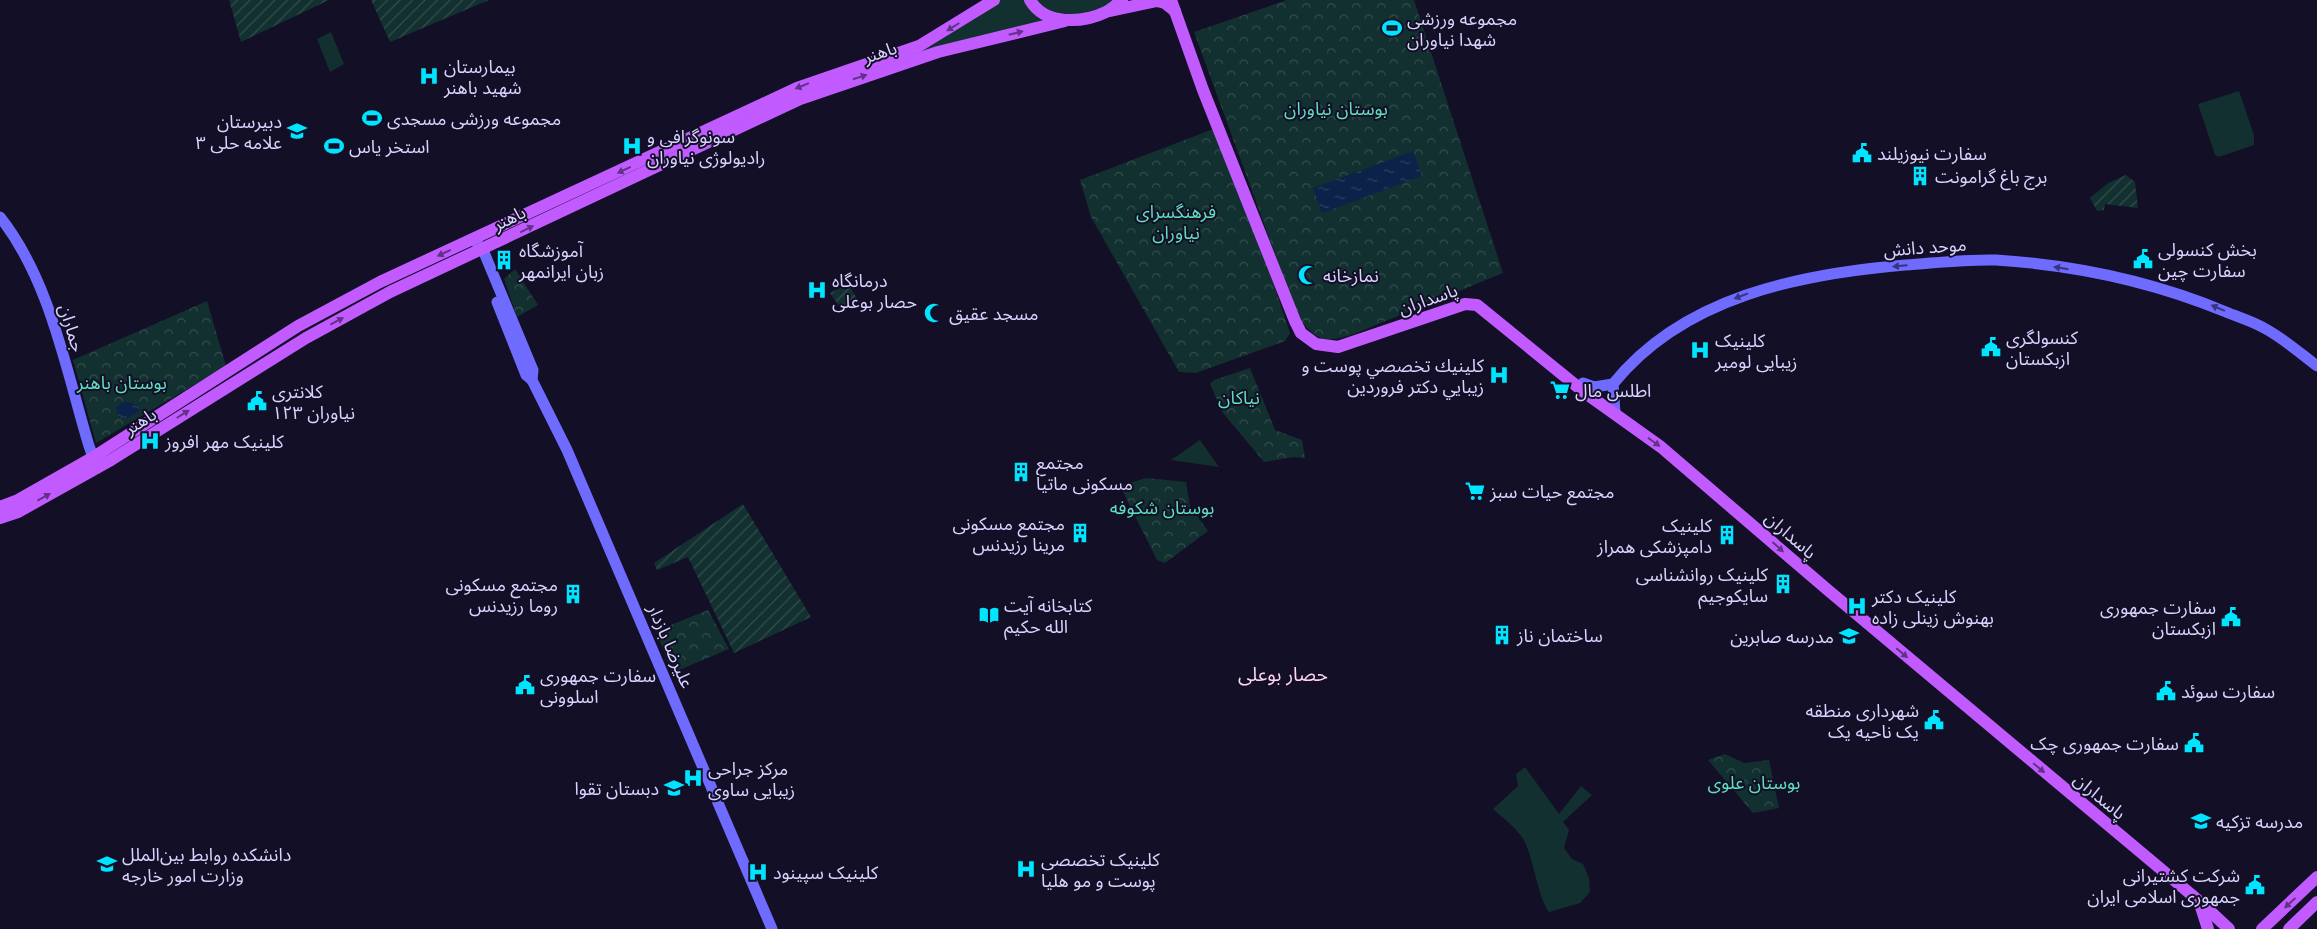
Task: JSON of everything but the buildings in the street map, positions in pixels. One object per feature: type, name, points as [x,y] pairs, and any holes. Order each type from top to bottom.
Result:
[{"type":"main road","name":"باهنر","points":[[0,507],[95,462],[306,338],[478,246],[796,88],[919,46],[994,0]]},
{"type":"main road","points":[[1030,0],[1041,12],[1065,21]]},
{"type":"main road","points":[[1106,12],[1122,0]]},
{"type":"main road","name":"پاسداران","points":[[1106,12],[1157,1],[1173,5],[1203,90],[1301,333],[1316,344],[1338,347],[1465,304],[1477,305],[1584,392],[1661,447],[1836,597],[2199,901],[2229,929]]},
{"type":"main road","name":"باهنر","points":[[0,518],[18,512],[298,326],[380,282],[478,246],[800,99],[938,52],[1106,12]]},
{"type":"main road","name":"جماران","points":[[0,217],[25,252],[42,291],[95,462]]},
{"type":"main road","name":"علیرضا بازدار","points":[[478,246],[526,374],[532,380],[567,450],[772,929]]},
{"type":"main road","name":"موحد دانش","points":[[1613,384],[1634,359],[1657,341],[1710,310],[1737,298],[1790,281],[1892,266],[1994,260],[2022,262],[2110,276],[2197,300],[2263,327],[2317,366]]},
{"type":"main road","name":"پاسداران","points":[[1295,321],[1306,332],[1316,337],[1338,340],[1417,314],[1465,295],[1472,295],[1480,298],[1584,384]]},
{"type":"main road","points":[[298,326],[306,338]]},
{"type":"main road","points":[[1584,384],[1594,387],[1613,384],[1614,413]]},
{"type":"main road","points":[[2262,929],[2317,877]]},
{"type":"main road","points":[[2199,901],[2208,929]]},
{"type":"main road","points":[[2289,929],[2317,902]]},
{"type":"green space","points":[[229,0],[329,0],[241,42]]},
{"type":"green space","points":[[371,0],[489,0],[390,42]]},
{"type":"green space","points":[[1001,0],[1028,0],[1054,21],[902,58],[932,45]]},
{"type":"green space","points":[[1034,0],[1116,0],[1079,15],[1063,16],[1051,12]]},
{"type":"green space","name":"بوستان نیاوران","points":[[1287,0],[1414,0],[1503,273],[1354,334],[1336,339],[1316,336],[1298,317],[1194,32]]},
{"type":"green space","points":[[331,32],[344,64],[330,72],[317,39]]},
{"type":"green space","points":[[2239,91],[2254,135],[2254,145],[2219,157],[2215,155],[2198,104]]},
{"type":"green space","name":"فرهنگسرای نیاوران","points":[[1221,126],[1290,333],[1285,341],[1196,373],[1179,372],[1091,217],[1080,180]]},
{"type":"green space","points":[[2126,175],[2135,182],[2138,208],[2105,204],[2104,210],[2097,211],[2090,198],[2108,183]]},
{"type":"green space","points":[[515,269],[538,305],[517,317],[504,279]]},
{"type":"green space","points":[[848,284],[859,302],[843,312],[830,293]]},
{"type":"green space","name":"بوستان باهنر","points":[[207,301],[226,366],[96,443],[73,360]]},
{"type":"green space","name":"نیاکان","points":[[1250,368],[1275,430],[1302,440],[1305,458],[1294,457],[1264,462],[1223,413],[1210,384],[1214,380]]},
{"type":"green space","points":[[1200,440],[1219,467],[1171,460]]},
{"type":"green space","name":"بوستان شکوفه","points":[[1146,478],[1186,482],[1190,506],[1208,531],[1165,563],[1157,560],[1120,486]]},
{"type":"green space","points":[[743,504],[811,617],[734,653],[688,557],[657,570],[654,563]]},
{"type":"green space","points":[[708,610],[729,649],[672,673],[656,631]]},
{"type":"green space","name":"بوستان علوی","points":[[1725,754],[1744,763],[1769,760],[1779,808],[1753,813],[1708,760]]},
{"type":"green space","points":[[1525,767],[1559,814],[1581,786],[1592,795],[1563,822],[1569,830],[1564,848],[1572,859],[1583,864],[1589,878],[1590,892],[1580,903],[1549,912],[1543,901],[1526,844],[1514,827],[1493,809],[1518,786],[1516,774]]},
{"type":"water","points":[[1413,151],[1422,176],[1322,213],[1313,188]]},
{"type":"water","points":[[127,402],[137,405],[140,411],[128,418],[119,417],[116,408],[121,403]]},
{"type":"place","name":"مجموعه ورزشی شهدا نیاوران","points":[[1392,28]]},
{"type":"place","name":"بیمارستان شهید باهنر","points":[[429,76]]},
{"type":"place","name":"مجموعه ورزشی مسجدی","points":[[372,118]]},
{"type":"place","name":"دبیرستان علامه حلی ۳","points":[[297,131]]},
{"type":"place","name":"استخر یاس","points":[[334,146]]},
{"type":"place","name":"سونوگرافی و رادیولوژی نیاوران","points":[[632,146]]},
{"type":"place","name":"سفارت نیوزیلند","points":[[1862,153]]},
{"type":"place","name":"برج باغ گرامونت","points":[[1920,176]]},
{"type":"place","name":"بخش کنسولی سفارت چین","points":[[2143,259]]},
{"type":"place","name":"آموزشگاه زبان ایرانمهر","points":[[504,260]]},
{"type":"place","name":"نمازخانه","points":[[1308,275]]},
{"type":"place","name":"درمانگاه حصار بوعلی","points":[[817,290]]},
{"type":"place","name":"مسجد عقیق","points":[[934,313]]},
{"type":"place","name":"کنسولگری ازبکستان","points":[[1991,347]]},
{"type":"place","name":"کلینیک زیبایی لومیر","points":[[1700,350]]},
{"type":"place","name":"كلينيك تخصصي پوست و زيبايي دكتر فروردين","points":[[1499,375]]},
{"type":"place","name":"اطلس مال","points":[[1560,390]]},
{"type":"place","name":"کلانتری ۱۲۳ نیاوران","points":[[257,401]]},
{"type":"place","name":"کلینیک مهر افروز","points":[[150,441]]},
{"type":"place","name":"مجتمع مسکونی ماتیا","points":[[1021,472]]},
{"type":"place","name":"مجتمع حیات سبز","points":[[1475,491]]},
{"type":"place","name":"مجتمع مسکونی مرینا رزیدنس","points":[[1080,533]]},
{"type":"place","name":"کلینیک دامپزشکی همراز","points":[[1727,535]]},
{"type":"place","name":"کلینیک روانشناسی سایکوجیم","points":[[1783,584]]},
{"type":"place","name":"مجتمع مسکونی روما رزیدنس","points":[[573,594]]},
{"type":"place","name":"کلینیک دکتر بهنوش زینلی زاده","points":[[1857,606]]},
{"type":"place","name":"کتابخانه آیت الله حکیم","points":[[989,615]]},
{"type":"place","name":"سفارت جمهوری ازبکستان","points":[[2231,617]]},
{"type":"place","name":"ساختمان ناز","points":[[1502,635]]},
{"type":"place","name":"مدرسه صابرین","points":[[1849,636]]},
{"type":"place","name":"سفارت جمهوری اسلوونی","points":[[525,685]]},
{"type":"place","name":"سفارت سوئد","points":[[2166,691]]},
{"type":"place","name":"شهرداری منطقه یک ناحیه یک","points":[[1934,720]]},
{"type":"place","name":"سفارت جمهوری چک","points":[[2194,743]]},
{"type":"place","name":"مرکز جراحی زیبایی ساوی","points":[[693,778]]},
{"type":"place","name":"دبستان تقوا","points":[[674,788]]},
{"type":"place","name":"مدرسه تزکیه","points":[[2201,821]]},
{"type":"place","name":"دانشکده روابط بین‌الملل وزارت امور خارجه","points":[[107,864]]},
{"type":"place","name":"کلینیک تخصصی پوست و مو هلیا","points":[[1026,869]]},
{"type":"place","name":"کلینیک سپینود","points":[[758,872]]},
{"type":"place","name":"شرکت کشتیرانی جمهوری اسلامی ایران","points":[[2255,885]]},
{"type":"district","name":"حصار بوعلی","points":[[1283,674]]}]
